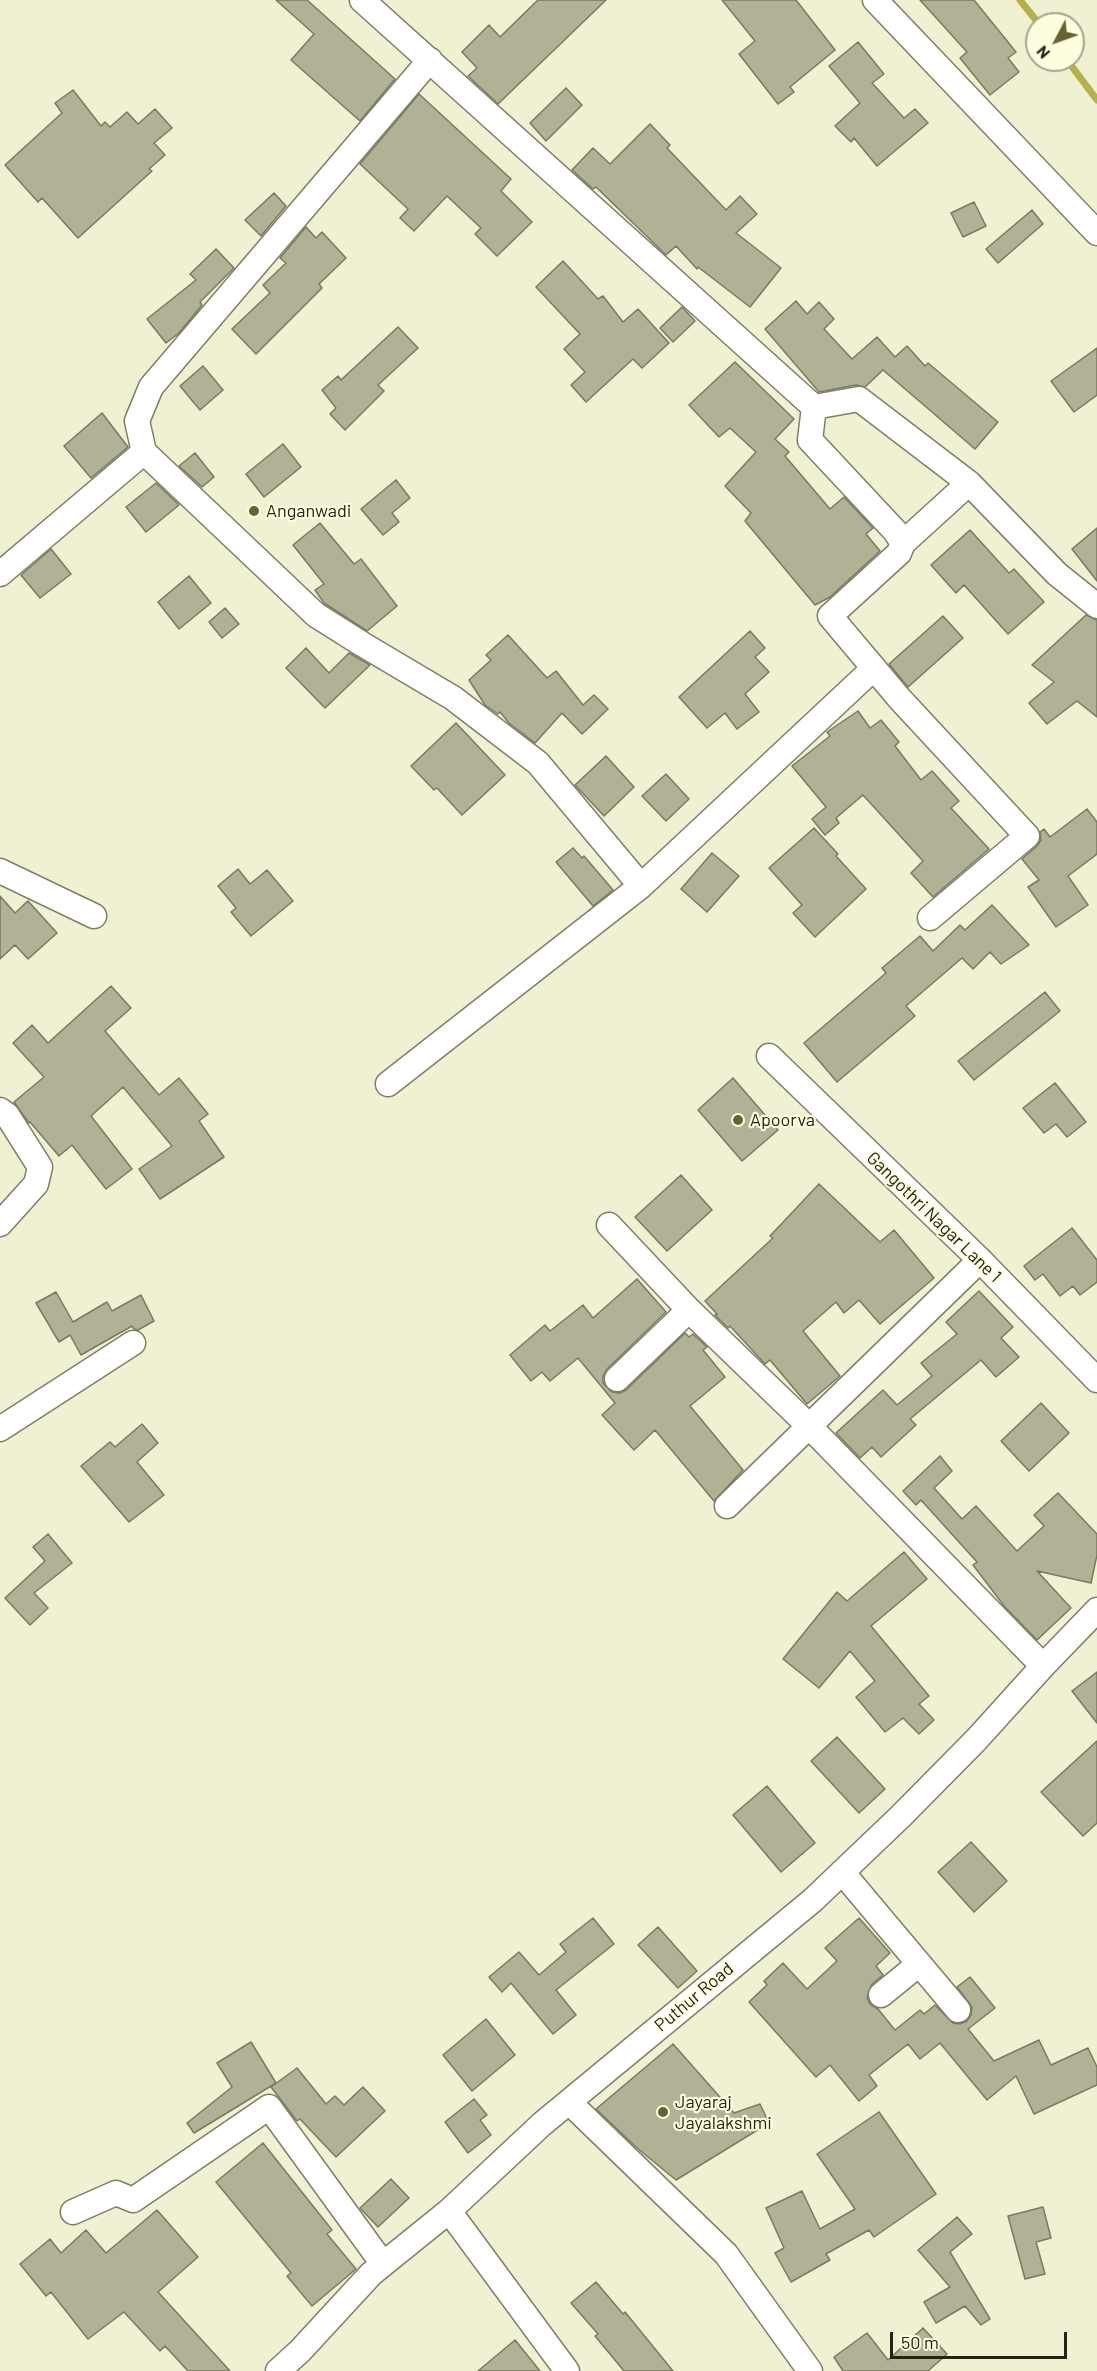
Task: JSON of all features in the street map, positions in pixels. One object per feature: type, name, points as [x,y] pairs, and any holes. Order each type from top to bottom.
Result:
[{"type":"street","points":[[362,0],[814,407]]},
{"type":"street","points":[[875,0],[1097,233]]},
{"type":"street","points":[[430,60],[151,387],[137,421],[144,452],[316,615],[453,698],[538,763],[641,886]]},
{"type":"street","points":[[814,407],[859,399],[969,483],[1057,574],[1097,606]]},
{"type":"street","points":[[814,407],[810,440],[895,531],[903,543]]},
{"type":"street","points":[[0,574],[144,452]]},
{"type":"street","points":[[930,918],[1027,836],[899,698],[830,616],[900,553],[903,543],[969,483]]},
{"type":"street","points":[[388,1084],[641,886],[874,668]]},
{"type":"street","points":[[0,871],[94,916]]},
{"type":"street","name":"Gangothri Nagar Lane 1","points":[[769,1056],[980,1260],[1097,1380]]},
{"type":"street","points":[[0,1110],[7,1115],[40,1167],[36,1184],[0,1224]]},
{"type":"street","points":[[609,1225],[689,1310],[809,1426],[1042,1666]]},
{"type":"street","points":[[727,1506],[980,1260]]},
{"type":"street","points":[[616,1379],[689,1310]]},
{"type":"street","points":[[0,1428],[133,1343]]},
{"type":"street","name":"Puthur Road","points":[[278,2371],[383,2264],[449,2211],[569,2102],[813,1900],[976,1740],[1042,1666],[1097,1610]]},
{"type":"street","points":[[842,1872],[958,2010]]},
{"type":"street","points":[[881,1995],[919,1964]]},
{"type":"street","points":[[569,2102],[726,2254],[810,2371]]},
{"type":"street","points":[[73,2212],[116,2193],[133,2200],[269,2108],[383,2264]]},
{"type":"street","points":[[449,2211],[567,2371]]},
{"type":"building","points":[[276,0],[307,0],[395,79],[360,121],[291,60],[314,34]]},
{"type":"building","points":[[538,0],[606,0],[498,104],[468,76],[477,68],[462,52],[489,25],[500,37]]},
{"type":"building","points":[[722,0],[796,0],[835,50],[790,87],[794,92],[778,104],[739,54],[755,41]]},
{"type":"building","points":[[920,0],[974,0],[1016,52],[1008,58],[1019,72],[990,95],[960,58],[967,52]]},
{"type":"building","points":[[858,42],[884,74],[872,83],[904,118],[915,109],[928,123],[877,166],[854,138],[851,142],[835,126],[860,103],[829,66]]},
{"type":"building","points":[[566,88],[582,105],[546,141],[530,123]]},
{"type":"building","points":[[73,90],[101,126],[105,122],[110,127],[127,112],[138,124],[155,109],[172,128],[154,143],[165,155],[149,169],[152,171],[78,238],[42,198],[38,202],[5,165],[62,113],[55,103]]},
{"type":"building","points":[[419,94],[511,179],[501,191],[532,222],[497,256],[475,234],[481,228],[447,196],[414,231],[400,218],[408,209],[360,164]]},
{"type":"building","points":[[650,124],[670,145],[667,148],[726,210],[740,196],[757,214],[736,233],[781,268],[750,307],[698,267],[697,269],[676,246],[666,255],[596,187],[593,189],[572,170],[593,148],[610,164]]},
{"type":"building","points":[[274,193],[286,206],[261,236],[245,220]]},
{"type":"building","points":[[974,202],[986,226],[963,237],[951,213]]},
{"type":"building","points":[[1032,210],[1043,224],[998,263],[986,249]]},
{"type":"building","points":[[306,227],[316,238],[322,232],[346,258],[319,284],[322,288],[256,354],[232,329],[270,293],[263,285],[286,263],[280,258]]},
{"type":"building","points":[[216,249],[234,268],[200,302],[202,305],[179,333],[166,343],[147,319],[196,280],[190,274]]},
{"type":"building","points":[[563,261],[598,299],[603,296],[623,322],[638,309],[669,343],[642,368],[633,359],[586,402],[571,385],[585,372],[564,349],[580,334],[536,287]]},
{"type":"building","points":[[796,301],[807,314],[819,302],[834,319],[824,329],[852,359],[877,337],[895,357],[907,346],[925,366],[928,363],[998,422],[975,449],[883,370],[865,387],[856,385],[819,392],[765,329]]},
{"type":"building","points":[[682,307],[695,321],[673,342],[660,328]]},
{"type":"building","points":[[398,327],[418,348],[378,385],[384,391],[345,430],[330,414],[336,408],[322,390],[338,376],[341,380]]},
{"type":"building","points":[[1097,348],[1097,395],[1074,412],[1051,381]]},
{"type":"building","points":[[735,362],[794,419],[775,439],[789,452],[785,456],[830,509],[844,497],[873,528],[866,534],[880,551],[830,597],[815,605],[745,521],[751,513],[725,486],[756,452],[730,428],[719,437],[689,405]]},
{"type":"building","points":[[203,366],[223,390],[200,410],[180,386]]},
{"type":"building","points":[[102,413],[128,447],[91,478],[64,446]]},
{"type":"building","points":[[283,444],[301,467],[264,497],[246,474]]},
{"type":"building","points":[[195,453],[214,477],[202,487],[179,466]]},
{"type":"building","points":[[396,480],[410,498],[392,513],[399,522],[383,535],[361,509]]},
{"type":"building","points":[[156,483],[179,505],[146,532],[126,507]]},
{"type":"building","points":[[320,523],[354,564],[361,559],[397,606],[367,631],[324,603],[315,590],[324,584],[293,545]]},
{"type":"building","points":[[1097,528],[1097,581],[1072,549]]},
{"type":"building","points":[[970,530],[1009,573],[1014,569],[1044,602],[1008,634],[964,585],[956,593],[931,565]]},
{"type":"building","points":[[51,549],[71,574],[40,598],[21,575]]},
{"type":"building","points":[[189,576],[211,603],[179,629],[158,602]]},
{"type":"building","points":[[225,608],[239,624],[222,638],[209,622]]},
{"type":"building","points":[[1086,615],[1097,620],[1097,717],[1077,701],[1047,724],[1029,703],[1054,682],[1032,665]]},
{"type":"building","points":[[943,616],[963,638],[908,687],[889,664]]},
{"type":"building","points":[[750,631],[765,648],[755,657],[769,672],[745,694],[759,712],[737,729],[725,713],[707,728],[679,697]]},
{"type":"building","points":[[508,635],[547,678],[556,671],[583,705],[594,695],[608,709],[582,734],[562,713],[535,743],[509,723],[500,712],[498,714],[485,705],[469,680],[491,660],[486,655]]},
{"type":"building","points":[[306,648],[329,673],[349,653],[370,665],[325,708],[286,668]]},
{"type":"building","points":[[858,711],[870,728],[881,720],[899,742],[895,746],[921,780],[932,771],[959,801],[951,808],[989,849],[933,897],[911,873],[923,861],[863,795],[836,818],[839,823],[825,835],[812,819],[826,807],[792,766],[830,736],[827,732]]},
{"type":"building","points":[[456,723],[505,775],[462,815],[437,788],[434,790],[411,766]]},
{"type":"building","points":[[606,756],[634,787],[604,816],[575,785]]},
{"type":"building","points":[[666,774],[689,799],[666,821],[642,796]]},
{"type":"building","points":[[1087,809],[1097,822],[1097,854],[1068,876],[1088,905],[1056,927],[1028,887],[1039,880],[1022,859],[1041,840],[1040,832],[1044,829],[1050,837]]},
{"type":"building","points":[[814,828],[866,889],[815,937],[793,913],[802,905],[769,868]]},
{"type":"building","points":[[573,848],[582,858],[584,856],[613,890],[593,906],[556,862]]},
{"type":"building","points":[[712,853],[739,876],[707,912],[681,889]]},
{"type":"building","points":[[238,869],[250,884],[267,870],[293,901],[251,936],[231,912],[236,908],[218,886]]},
{"type":"building","points":[[0,896],[15,913],[28,901],[57,933],[28,959],[15,945],[0,959]]},
{"type":"building","points":[[992,905],[1029,945],[1001,964],[990,952],[973,969],[962,958],[906,1006],[915,1016],[837,1082],[804,1043],[886,973],[882,968],[920,936],[933,951],[960,925],[965,930]]},
{"type":"building","points":[[111,986],[131,1008],[105,1031],[159,1095],[179,1078],[208,1114],[199,1121],[224,1157],[160,1199],[139,1169],[172,1146],[123,1087],[91,1116],[132,1169],[106,1189],[72,1145],[59,1156],[29,1123],[14,1102],[44,1077],[13,1043],[32,1025],[48,1043]]},
{"type":"building","points":[[1045,992],[1060,1011],[974,1080],[958,1061]]},
{"type":"building","name":"Apoorva","points":[[733,1078],[778,1130],[742,1161],[698,1110]]},
{"type":"building","points":[[1055,1083],[1086,1122],[1067,1137],[1056,1124],[1044,1133],[1023,1108]]},
{"type":"building","points":[[681,1175],[712,1210],[667,1251],[635,1217]]},
{"type":"building","points":[[819,1184],[880,1242],[894,1230],[934,1278],[880,1324],[859,1300],[844,1313],[836,1302],[803,1331],[840,1376],[807,1404],[770,1360],[765,1364],[730,1326],[728,1328],[715,1315],[717,1314],[705,1301],[773,1238],[770,1236]]},
{"type":"building","points":[[1072,1228],[1097,1260],[1097,1282],[1080,1295],[1073,1286],[1060,1296],[1043,1274],[1035,1280],[1024,1266]]},
{"type":"building","points":[[637,1279],[666,1312],[607,1369],[603,1376],[603,1383],[612,1392],[620,1393],[626,1390],[685,1333],[689,1337],[693,1334],[707,1347],[703,1350],[725,1377],[690,1406],[743,1470],[714,1501],[655,1430],[634,1450],[602,1415],[615,1403],[578,1358],[550,1381],[542,1372],[531,1381],[510,1355],[545,1325],[550,1331],[583,1305],[593,1318]]},
{"type":"building","points":[[979,1291],[1013,1327],[1001,1338],[1019,1357],[996,1377],[981,1360],[910,1419],[916,1425],[881,1457],[872,1447],[860,1458],[836,1433],[883,1390],[897,1405],[932,1376],[921,1363],[957,1334],[946,1322]]},
{"type":"building","points":[[56,1292],[73,1322],[107,1302],[112,1311],[141,1295],[154,1321],[138,1330],[132,1326],[81,1355],[70,1335],[59,1342],[36,1303]]},
{"type":"building","points":[[1041,1403],[1069,1433],[1029,1471],[1001,1441]]},
{"type":"building","points":[[142,1424],[158,1443],[137,1462],[164,1495],[129,1522],[81,1466],[110,1442],[115,1447]]},
{"type":"building","points":[[940,1456],[952,1471],[934,1488],[962,1519],[976,1506],[1017,1551],[1044,1526],[1034,1515],[1058,1493],[1097,1534],[1097,1555],[1091,1583],[1037,1571],[1071,1608],[1037,1640],[1005,1607],[973,1565],[977,1562],[921,1500],[916,1505],[903,1491]]},
{"type":"building","points":[[48,1534],[72,1563],[34,1593],[48,1608],[30,1625],[5,1598],[45,1561],[33,1547]]},
{"type":"building","points":[[904,1552],[927,1579],[871,1626],[929,1696],[919,1704],[934,1720],[919,1734],[903,1718],[885,1732],[856,1697],[875,1681],[850,1651],[819,1688],[783,1659],[837,1592],[847,1601]]},
{"type":"building","points":[[1097,1672],[1097,1723],[1072,1691]]},
{"type":"building","points":[[837,1737],[885,1789],[859,1813],[811,1761]]},
{"type":"building","points":[[1097,1741],[1097,1823],[1083,1836],[1041,1792]]},
{"type":"building","points":[[767,1786],[815,1843],[781,1872],[733,1815]]},
{"type":"building","points":[[971,1842],[1007,1881],[974,1912],[938,1872]]},
{"type":"building","points":[[593,1918],[614,1944],[556,1990],[576,2015],[553,2034],[511,1983],[502,1992],[489,1977],[519,1952],[539,1975],[566,1952],[560,1944]]},
{"type":"building","points":[[859,1918],[890,1953],[876,1966],[883,1975],[872,1984],[867,1997],[870,2004],[878,2009],[895,2030],[920,2010],[924,2014],[935,2005],[953,2023],[960,2024],[967,2021],[972,2007],[957,1987],[970,1977],[995,2008],[968,2029],[994,2061],[1039,2040],[1051,2065],[1088,2048],[1097,2067],[1097,2085],[1034,2114],[1016,2076],[987,2100],[940,2043],[920,2059],[908,2044],[869,2075],[877,2086],[859,2101],[830,2065],[816,2077],[749,2002],[767,1985],[764,1981],[783,1963],[807,1989],[837,1961],[825,1948]]},
{"type":"building","points":[[658,1927],[697,1971],[678,1988],[638,1945]]},
{"type":"building","points":[[486,2019],[515,2055],[472,2091],[443,2055]]},
{"type":"building","points":[[251,2042],[276,2083],[194,2133],[187,2123],[232,2087],[217,2063]]},
{"type":"building","name":"Jayaraj Jayalakshmi","points":[[673,2044],[734,2113],[760,2104],[769,2123],[676,2180],[637,2148],[596,2109]]},
{"type":"building","points":[[297,2068],[326,2104],[335,2096],[344,2105],[363,2087],[385,2111],[336,2157],[300,2119],[297,2121],[271,2087]]},
{"type":"building","points":[[474,2099],[487,2115],[480,2120],[491,2135],[468,2153],[445,2122]]},
{"type":"building","points":[[879,2112],[936,2194],[874,2237],[869,2230],[826,2254],[830,2260],[791,2282],[775,2253],[784,2248],[766,2208],[802,2191],[820,2229],[855,2209],[817,2154]]},
{"type":"building","points":[[263,2143],[332,2230],[327,2234],[356,2269],[312,2306],[287,2276],[291,2273],[216,2182]]},
{"type":"building","points":[[391,2179],[409,2198],[378,2227],[360,2208]]},
{"type":"building","points":[[1043,2207],[1051,2238],[1036,2242],[1045,2274],[1025,2279],[1008,2216]]},
{"type":"building","points":[[157,2210],[198,2257],[158,2292],[230,2371],[188,2371],[165,2346],[160,2351],[124,2312],[88,2339],[51,2292],[46,2296],[20,2264],[50,2239],[61,2253],[86,2230],[106,2253]]},
{"type":"building","points":[[957,2217],[972,2234],[950,2252],[990,2319],[981,2325],[965,2306],[936,2323],[924,2302],[950,2287],[918,2250]]},
{"type":"building","points":[[596,2282],[623,2314],[625,2312],[673,2371],[624,2371],[595,2336],[598,2334],[571,2303]]},
{"type":"building","points":[[923,2328],[947,2354],[928,2371],[843,2371],[834,2357],[867,2333],[888,2360]]},
{"type":"building","points":[[515,2340],[540,2371],[478,2371]]},
{"type":"waterway","points":[[1020,0],[1030,12]]},
{"type":"waterway","points":[[1076,72],[1097,100]]},
{"type":"place","name":"Anganwadi","points":[[254,511]]},
{"type":"place","name":"Apoorva","points":[[738,1120]]},
{"type":"place","name":"Jayaraj Jayalakshmi","points":[[663,2112]]}]
